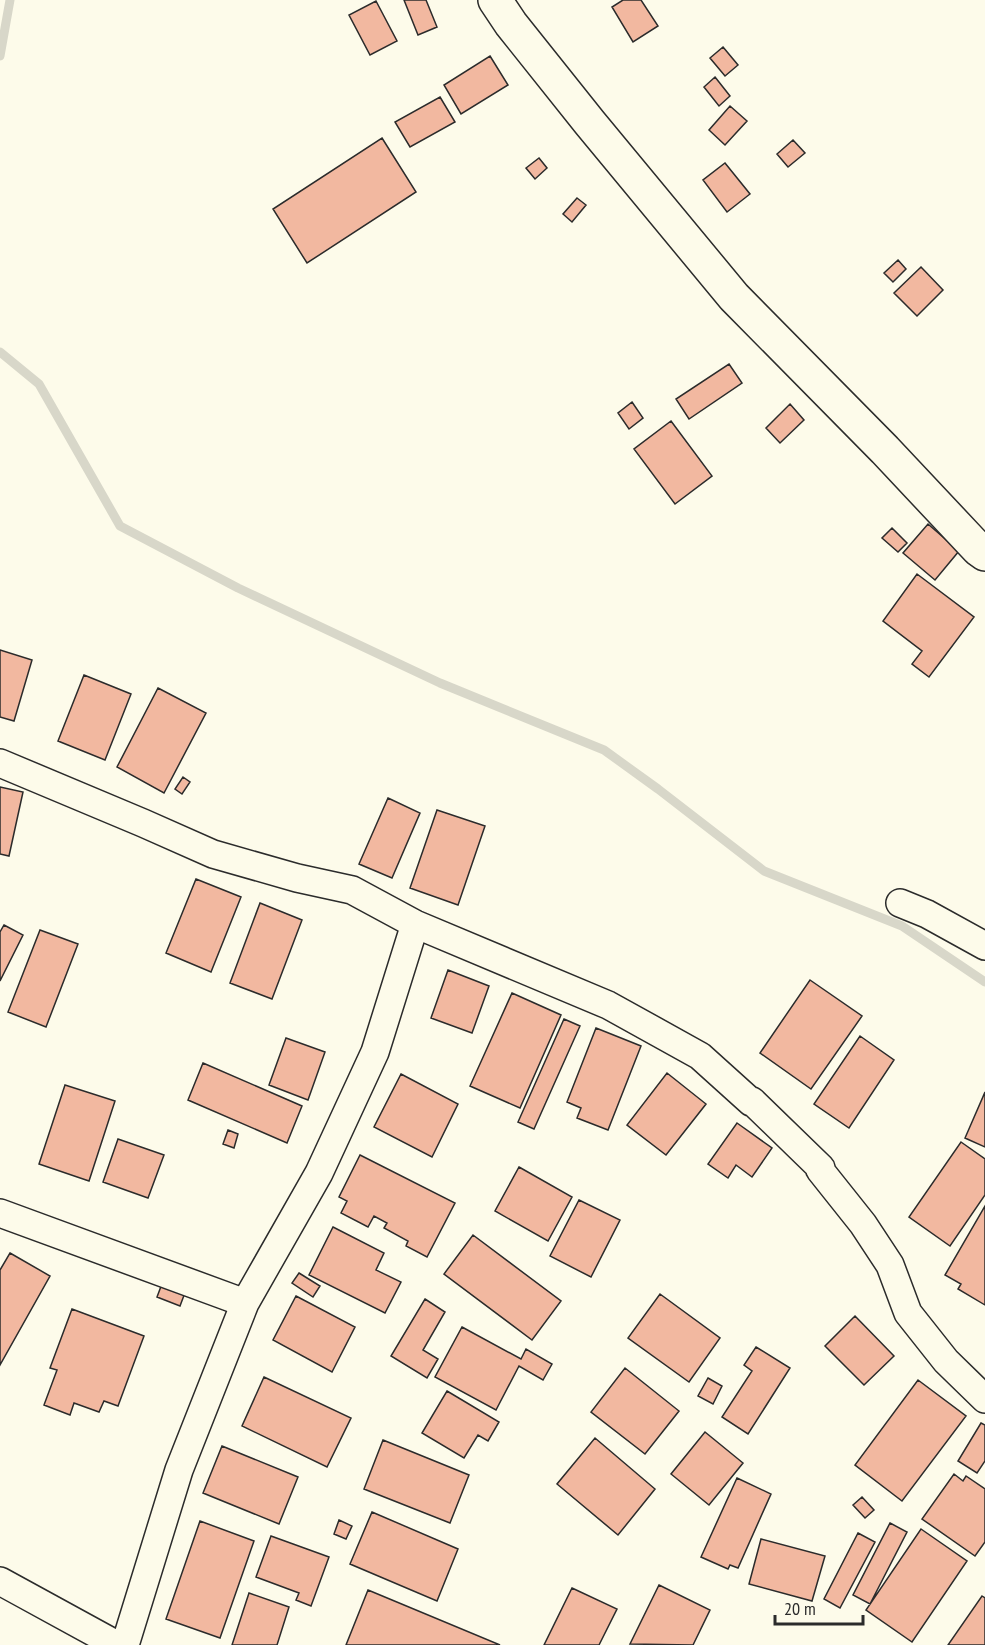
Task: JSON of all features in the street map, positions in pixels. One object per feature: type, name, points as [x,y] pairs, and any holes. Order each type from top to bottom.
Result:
[{"type":"main road","points":[[495,0],[590,123],[734,297],[985,554]]},
{"type":"street","points":[[0,764],[15,768],[213,854],[297,878],[352,890],[415,924],[608,1005],[700,1056],[752,1101],[821,1168],[820,1170],[863,1224],[890,1265],[908,1313],[946,1360],[985,1399]]},
{"type":"street","points":[[900,903],[927,914],[985,946]]},
{"type":"street","points":[[125,1645],[179,1470],[245,1303],[318,1173],[375,1052],[415,924]]},
{"type":"street","points":[[0,1213],[245,1303]]},
{"type":"street","points":[[0,1581],[117,1645]]},
{"type":"building","points":[[404,0],[426,0],[437,27],[418,35]]},
{"type":"building","points":[[623,0],[641,0],[658,26],[633,42],[612,7]]},
{"type":"building","points":[[376,1],[397,41],[370,55],[349,15]]},
{"type":"building","points":[[723,47],[738,65],[725,76],[710,58]]},
{"type":"building","points":[[490,56],[508,85],[461,114],[444,85]]},
{"type":"building","points":[[715,77],[730,96],[719,106],[704,87]]},
{"type":"building","points":[[440,97],[455,122],[410,147],[395,122]]},
{"type":"building","points":[[730,106],[747,121],[725,145],[709,130]]},
{"type":"building","points":[[382,138],[416,192],[307,263],[273,209]]},
{"type":"building","points":[[793,140],[805,153],[788,167],[777,154]]},
{"type":"building","points":[[539,158],[547,168],[535,179],[526,168]]},
{"type":"building","points":[[725,163],[750,194],[727,212],[703,180]]},
{"type":"building","points":[[577,198],[586,205],[572,222],[563,214]]},
{"type":"building","points":[[898,260],[906,269],[893,282],[884,273]]},
{"type":"building","points":[[921,267],[943,290],[917,316],[894,293]]},
{"type":"building","points":[[729,364],[742,383],[689,419],[676,399]]},
{"type":"building","points":[[632,402],[643,418],[629,429],[618,413]]},
{"type":"building","points":[[790,404],[804,420],[780,443],[766,428]]},
{"type":"building","points":[[671,421],[712,476],[675,504],[634,449]]},
{"type":"building","points":[[928,524],[959,551],[935,580],[903,553]]},
{"type":"building","points":[[892,528],[907,543],[898,552],[882,538]]},
{"type":"building","points":[[917,574],[974,617],[929,677],[912,664],[922,651],[883,621]]},
{"type":"building","points":[[0,650],[32,660],[14,721],[0,717]]},
{"type":"building","points":[[84,675],[131,694],[105,760],[58,741]]},
{"type":"building","points":[[158,688],[206,713],[164,793],[117,767]]},
{"type":"building","points":[[183,777],[190,782],[182,794],[175,789]]},
{"type":"building","points":[[0,787],[23,792],[9,856],[0,854]]},
{"type":"building","points":[[388,798],[420,813],[392,878],[359,864]]},
{"type":"building","points":[[437,810],[485,826],[458,905],[410,888]]},
{"type":"building","points":[[196,879],[241,897],[211,972],[166,953]]},
{"type":"building","points":[[260,903],[302,920],[272,999],[230,983]]},
{"type":"building","points":[[4,925],[23,935],[0,981],[0,932]]},
{"type":"building","points":[[40,930],[78,944],[46,1027],[8,1012]]},
{"type":"building","points":[[448,970],[489,986],[472,1033],[431,1018]]},
{"type":"building","points":[[810,980],[862,1016],[811,1089],[760,1053]]},
{"type":"building","points":[[512,993],[561,1015],[520,1108],[470,1086]]},
{"type":"building","points":[[564,1019],[580,1026],[534,1129],[518,1122]]},
{"type":"building","points":[[596,1028],[641,1046],[608,1130],[577,1118],[581,1108],[567,1102]]},
{"type":"building","points":[[860,1036],[894,1060],[849,1128],[814,1104]]},
{"type":"building","points":[[286,1038],[325,1052],[308,1100],[269,1085]]},
{"type":"building","points":[[203,1063],[302,1106],[287,1143],[188,1100]]},
{"type":"building","points":[[667,1073],[706,1104],[666,1155],[627,1125]]},
{"type":"building","points":[[401,1074],[458,1104],[432,1157],[374,1127]]},
{"type":"building","points":[[65,1085],[115,1101],[89,1181],[39,1164]]},
{"type":"building","points":[[985,1092],[985,1147],[965,1138]]},
{"type":"building","points":[[737,1123],[772,1148],[752,1177],[736,1165],[728,1178],[708,1164]]},
{"type":"building","points":[[228,1130],[238,1134],[234,1148],[223,1144]]},
{"type":"building","points":[[118,1139],[164,1155],[148,1198],[103,1182]]},
{"type":"building","points":[[961,1142],[985,1159],[985,1195],[950,1246],[909,1217]]},
{"type":"building","points":[[360,1155],[455,1203],[427,1257],[406,1246],[408,1241],[384,1228],[387,1223],[374,1216],[368,1227],[341,1213],[347,1201],[339,1197]]},
{"type":"building","points":[[519,1167],[572,1197],[548,1241],[495,1211]]},
{"type":"building","points":[[579,1200],[620,1220],[591,1277],[550,1256]]},
{"type":"building","points":[[985,1206],[985,1305],[958,1289],[961,1284],[945,1275]]},
{"type":"building","points":[[333,1227],[384,1253],[376,1270],[401,1282],[385,1313],[309,1275]]},
{"type":"building","points":[[473,1235],[561,1301],[532,1340],[444,1274]]},
{"type":"building","points":[[10,1253],[50,1276],[0,1365],[0,1270]]},
{"type":"building","points":[[299,1273],[320,1286],[313,1297],[292,1283]]},
{"type":"building","points":[[163,1281],[186,1290],[180,1306],[157,1297]]},
{"type":"building","points":[[660,1294],[720,1338],[689,1382],[628,1338]]},
{"type":"building","points":[[296,1296],[355,1327],[332,1372],[273,1340]]},
{"type":"building","points":[[425,1299],[445,1312],[423,1350],[438,1359],[427,1378],[391,1356]]},
{"type":"building","points":[[72,1309],[144,1336],[118,1406],[104,1401],[99,1412],[74,1403],[70,1415],[44,1405],[57,1370],[50,1368]]},
{"type":"building","points":[[855,1316],[894,1356],[864,1385],[825,1346]]},
{"type":"building","points":[[462,1327],[521,1359],[526,1349],[552,1364],[543,1380],[519,1366],[496,1410],[435,1377]]},
{"type":"building","points":[[756,1347],[790,1368],[748,1434],[722,1417],[752,1371],[744,1365]]},
{"type":"building","points":[[625,1368],[679,1411],[645,1454],[591,1412]]},
{"type":"building","points":[[264,1377],[351,1418],[327,1467],[242,1426]]},
{"type":"building","points":[[708,1378],[722,1386],[713,1404],[698,1396]]},
{"type":"building","points":[[918,1380],[966,1416],[902,1501],[855,1465]]},
{"type":"building","points":[[447,1391],[499,1422],[488,1441],[478,1435],[464,1458],[422,1433]]},
{"type":"building","points":[[981,1423],[985,1425],[985,1461],[977,1473],[958,1461]]},
{"type":"building","points":[[705,1432],[743,1463],[709,1505],[671,1474]]},
{"type":"building","points":[[595,1438],[655,1489],[618,1535],[557,1484]]},
{"type":"building","points":[[383,1440],[469,1475],[450,1523],[364,1489]]},
{"type":"building","points":[[222,1446],[298,1477],[279,1524],[203,1493]]},
{"type":"building","points":[[954,1474],[963,1481],[966,1476],[985,1489],[985,1542],[975,1556],[922,1519]]},
{"type":"building","points":[[737,1478],[771,1494],[738,1568],[730,1565],[728,1569],[701,1557]]},
{"type":"building","points":[[862,1497],[874,1510],[865,1518],[853,1505]]},
{"type":"building","points":[[372,1512],[458,1549],[437,1601],[350,1564]]},
{"type":"building","points":[[339,1520],[352,1526],[346,1539],[334,1534]]},
{"type":"building","points":[[200,1521],[254,1541],[220,1638],[166,1619]]},
{"type":"building","points":[[890,1523],[907,1532],[870,1604],[853,1595]]},
{"type":"building","points":[[921,1529],[967,1561],[912,1642],[866,1610]]},
{"type":"building","points":[[858,1533],[875,1542],[840,1608],[824,1599]]},
{"type":"building","points":[[271,1536],[329,1557],[311,1606],[296,1600],[299,1593],[256,1577]]},
{"type":"building","points":[[761,1539],[825,1556],[812,1601],[749,1584]]},
{"type":"building","points":[[659,1585],[710,1610],[693,1645],[630,1644]]},
{"type":"building","points":[[572,1588],[617,1609],[599,1645],[544,1645]]},
{"type":"building","points":[[368,1590],[500,1645],[346,1645]]},
{"type":"building","points":[[249,1593],[289,1607],[277,1645],[232,1645]]},
{"type":"building","points":[[982,1596],[985,1598],[985,1645],[948,1645]]},
{"type":"waterway","points":[[0,56],[10,0]]},
{"type":"waterway","points":[[0,352],[39,384],[120,526],[238,588],[440,683],[604,750],[764,871],[902,926],[985,982]]}]
